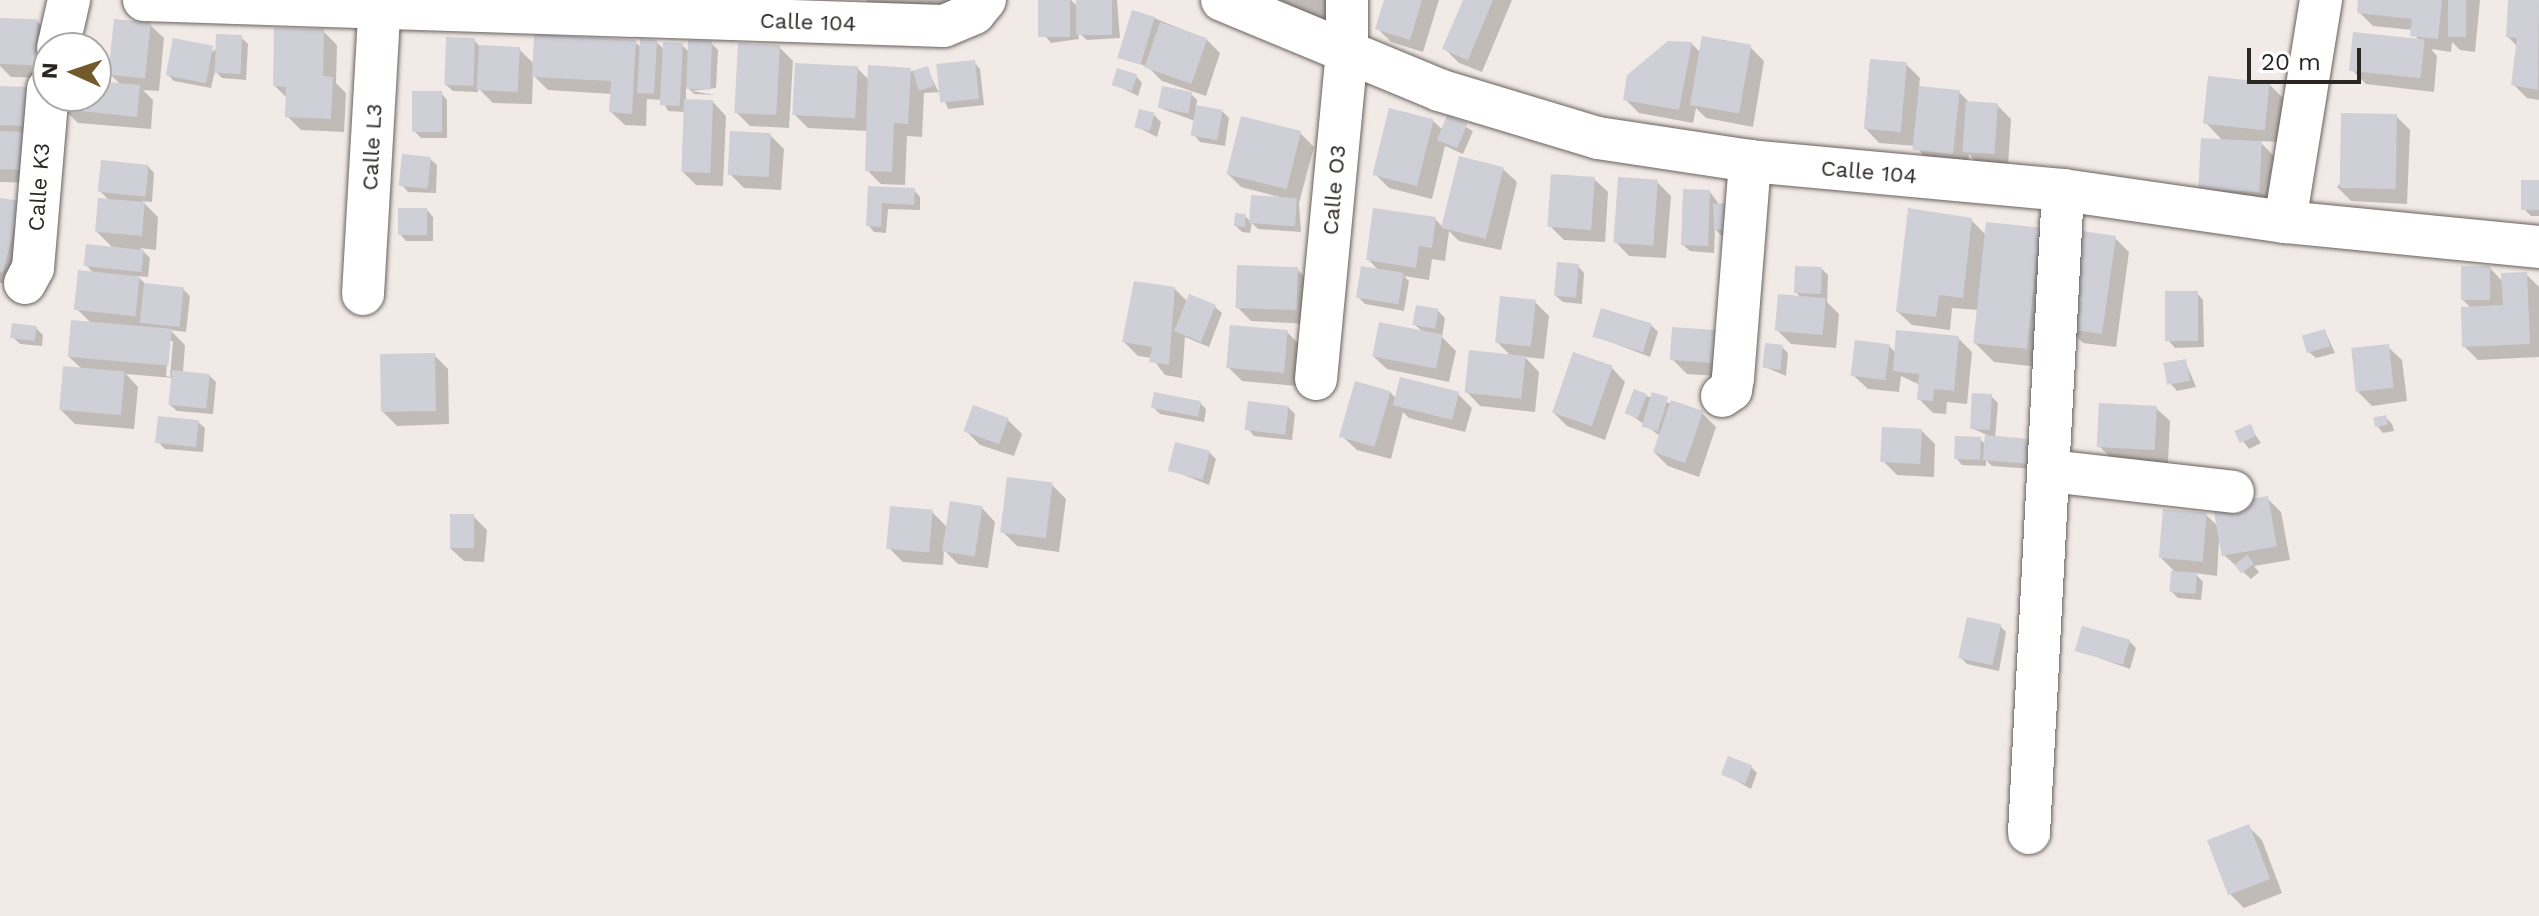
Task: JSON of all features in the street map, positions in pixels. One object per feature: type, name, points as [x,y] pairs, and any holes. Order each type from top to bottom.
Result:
[{"type":"street","points":[[62,32],[69,0]]},
{"type":"street","name":"Calle 104","points":[[144,0],[380,5],[944,26],[974,13],[985,0]]},
{"type":"street","name":"Calle 104","points":[[1222,0],[1439,90],[1598,138],[1750,161],[2063,190],[2285,222],[2539,247]]},
{"type":"street","name":"Calle O3","points":[[1316,379],[1347,52],[1347,0]]},
{"type":"street","points":[[2285,222],[2321,0]]},
{"type":"street","name":"Calle L3","points":[[363,294],[380,5]]},
{"type":"street","name":"Calle K3","points":[[25,283],[33,268],[46,112]]},
{"type":"street","points":[[1722,396],[1731,390],[1733,378],[1750,161]]},
{"type":"street","points":[[2029,833],[2063,190]]},
{"type":"street","points":[[2050,471],[2233,492]]},
{"type":"building","points":[[1038,0],[1070,0],[1070,37],[1038,37]]},
{"type":"building","points":[[1076,0],[1112,0],[1112,35],[1076,35]]},
{"type":"building","points":[[1384,0],[1422,0],[1410,40],[1375,29]]},
{"type":"building","points":[[1463,0],[1493,0],[1468,60],[1442,49]]},
{"type":"building","points":[[2358,0],[2442,0],[2438,39],[2410,36],[2412,19],[2357,13]]},
{"type":"building","points":[[2448,0],[2466,0],[2466,37],[2448,37]]},
{"type":"building","points":[[2508,0],[2539,0],[2538,90],[2511,85],[2517,38],[2506,37]]},
{"type":"building","points":[[1132,10],[1155,17],[1140,65],[1117,58]]},
{"type":"building","points":[[0,18],[37,19],[37,32],[32,32],[32,65],[0,64]]},
{"type":"building","points":[[114,19],[151,23],[145,79],[112,75]]},
{"type":"building","points":[[1160,22],[1207,38],[1192,84],[1144,67]]},
{"type":"building","points":[[274,28],[324,29],[323,76],[333,77],[331,119],[285,117],[286,87],[273,86]]},
{"type":"building","points":[[2353,32],[2425,40],[2421,78],[2349,71]]},
{"type":"building","points":[[216,34],[242,35],[241,74],[215,73]]},
{"type":"building","points":[[534,34],[636,40],[632,114],[609,112],[611,81],[532,77]]},
{"type":"building","points":[[1702,36],[1751,45],[1739,114],[1690,105]]},
{"type":"building","points":[[446,37],[475,38],[473,86],[444,85]]},
{"type":"building","points":[[173,38],[213,46],[206,83],[166,75]]},
{"type":"building","points":[[640,39],[657,40],[654,94],[637,93]]},
{"type":"building","points":[[688,40],[712,41],[710,90],[686,89]]},
{"type":"building","points":[[1668,41],[1692,42],[1679,110],[1623,100],[1627,75]]},
{"type":"building","points":[[663,42],[683,43],[680,106],[660,105]]},
{"type":"building","points":[[738,43],[780,45],[776,115],[734,113]]},
{"type":"building","points":[[479,45],[520,47],[518,92],[477,90]]},
{"type":"building","points":[[1870,59],[1907,62],[1901,132],[1864,129]]},
{"type":"building","points":[[975,60],[979,99],[940,103],[936,64]]},
{"type":"building","points":[[795,63],[858,66],[855,118],[792,115]]},
{"type":"building","points":[[868,65],[911,68],[908,124],[894,123],[892,172],[865,171]]},
{"type":"building","points":[[928,66],[934,86],[919,91],[913,71]]},
{"type":"building","points":[[1117,68],[1137,74],[1132,91],[1112,85]]},
{"type":"building","points":[[2208,76],[2270,82],[2265,130],[2203,124]]},
{"type":"building","points":[[112,82],[140,85],[137,117],[90,112],[112,112]]},
{"type":"building","points":[[0,86],[27,87],[26,126],[0,125]]},
{"type":"building","points":[[1162,86],[1192,92],[1188,114],[1158,108]]},
{"type":"building","points":[[1919,86],[1960,90],[1953,154],[1912,150]]},
{"type":"building","points":[[412,91],[442,91],[442,132],[412,132]]},
{"type":"building","points":[[684,99],[713,100],[710,173],[681,172]]},
{"type":"building","points":[[1966,101],[1998,103],[1994,154],[1962,152]]},
{"type":"building","points":[[1196,105],[1223,110],[1217,140],[1191,136]]},
{"type":"building","points":[[1389,108],[1434,119],[1417,186],[1372,175]]},
{"type":"building","points":[[1139,109],[1155,113],[1150,131],[1134,127]]},
{"type":"building","points":[[2341,113],[2397,114],[2396,189],[2340,188]]},
{"type":"building","points":[[1447,115],[1467,123],[1457,148],[1437,140]]},
{"type":"building","points":[[1241,116],[1301,131],[1287,189],[1226,174]]},
{"type":"building","points":[[0,131],[26,132],[25,170],[0,169]]},
{"type":"building","points":[[730,131],[771,133],[769,177],[728,175]]},
{"type":"building","points":[[2201,138],[2262,141],[2259,192],[2198,189]]},
{"type":"building","points":[[402,154],[431,157],[427,189],[399,186]]},
{"type":"building","points":[[1459,156],[1504,167],[1486,239],[1441,228]]},
{"type":"building","points":[[101,160],[149,165],[145,197],[98,192]]},
{"type":"building","points":[[1551,174],[1595,177],[1591,230],[1547,227]]},
{"type":"building","points":[[1618,177],[1658,180],[1653,246],[1613,243]]},
{"type":"building","points":[[2521,180],[2539,180],[2539,210],[2521,210]]},
{"type":"building","points":[[868,186],[915,188],[914,205],[882,203],[881,227],[866,226]]},
{"type":"building","points":[[1683,189],[1710,190],[1708,246],[1681,245]]},
{"type":"building","points":[[1251,195],[1297,198],[1295,226],[1249,223]]},
{"type":"building","points":[[0,198],[21,201],[3,272],[0,272]]},
{"type":"building","points":[[98,198],[145,202],[142,236],[95,232]]},
{"type":"building","points":[[1735,203],[1736,229],[1714,230],[1713,204]]},
{"type":"building","points":[[398,208],[427,208],[427,235],[398,235]]},
{"type":"building","points":[[1373,208],[1436,217],[1432,248],[1419,246],[1416,268],[1366,260]]},
{"type":"building","points":[[1908,208],[1972,218],[1963,298],[1939,295],[1936,317],[1896,312]]},
{"type":"building","points":[[1235,213],[1246,214],[1245,227],[1234,226]]},
{"type":"building","points":[[1986,222],[2040,228],[2027,349],[1973,343]]},
{"type":"building","points":[[2075,230],[2116,236],[2102,334],[2067,329]]},
{"type":"building","points":[[86,244],[144,250],[141,272],[84,266]]},
{"type":"building","points":[[1557,262],[1579,264],[1576,298],[1554,296]]},
{"type":"building","points":[[1237,265],[1298,267],[1296,310],[1235,308]]},
{"type":"building","points":[[1361,266],[1403,273],[1398,304],[1356,298]]},
{"type":"building","points":[[1795,266],[1822,267],[1821,294],[1794,293]]},
{"type":"building","points":[[2461,266],[2490,266],[2490,300],[2461,300]]},
{"type":"building","points":[[78,270],[140,276],[135,316],[74,310]]},
{"type":"building","points":[[2527,272],[2530,344],[2462,347],[2461,307],[2503,305],[2501,273]]},
{"type":"building","points":[[1134,281],[1175,287],[1169,365],[1149,362],[1152,347],[1122,342]]},
{"type":"building","points":[[144,283],[184,287],[180,327],[140,323]]},
{"type":"building","points":[[2165,291],[2198,291],[2198,341],[2165,341]]},
{"type":"building","points":[[1189,294],[1216,305],[1201,342],[1174,331]]},
{"type":"building","points":[[1778,294],[1826,298],[1823,335],[1775,331]]},
{"type":"building","points":[[1500,296],[1536,300],[1531,347],[1495,343]]},
{"type":"building","points":[[1416,305],[1439,309],[1435,329],[1413,325]]},
{"type":"building","points":[[1601,308],[1652,323],[1643,352],[1592,337]]},
{"type":"building","points":[[71,320],[172,329],[168,366],[68,357]]},
{"type":"building","points":[[1379,322],[1443,334],[1436,369],[1372,356]]},
{"type":"building","points":[[12,323],[37,326],[35,341],[10,338]]},
{"type":"building","points":[[1230,325],[1288,330],[1284,373],[1226,368]]},
{"type":"building","points":[[1672,327],[1721,330],[1719,363],[1670,360]]},
{"type":"building","points":[[2325,329],[2330,346],[2307,353],[2302,336]]},
{"type":"building","points":[[1896,330],[1959,336],[1954,391],[1934,389],[1933,401],[1917,400],[1919,374],[1893,371]]},
{"type":"building","points":[[1855,340],[1890,344],[1885,380],[1851,376]]},
{"type":"building","points":[[1765,343],[1783,345],[1780,370],[1762,368]]},
{"type":"building","points":[[2389,344],[2394,388],[2356,392],[2351,348]]},
{"type":"building","points":[[1469,350],[1526,356],[1521,399],[1465,393]]},
{"type":"building","points":[[1573,352],[1613,366],[1592,426],[1552,413]]},
{"type":"building","points":[[435,353],[436,411],[381,412],[380,354]]},
{"type":"building","points":[[2186,359],[2190,381],[2167,385],[2163,363]]},
{"type":"building","points":[[63,366],[125,371],[121,415],[59,410]]},
{"type":"building","points":[[172,370],[210,374],[206,409],[168,405]]},
{"type":"building","points":[[1400,377],[1459,392],[1452,420],[1393,405]]},
{"type":"building","points":[[1355,381],[1391,391],[1375,447],[1339,437]]},
{"type":"building","points":[[1634,389],[1647,394],[1638,418],[1625,413]]},
{"type":"building","points":[[1154,392],[1201,401],[1198,417],[1151,408]]},
{"type":"building","points":[[1652,392],[1668,397],[1658,431],[1641,426]]},
{"type":"building","points":[[1972,393],[1992,394],[1990,430],[1970,429]]},
{"type":"building","points":[[1671,400],[1703,411],[1685,463],[1653,452]]},
{"type":"building","points":[[1248,401],[1289,406],[1285,435],[1244,430]]},
{"type":"building","points":[[2099,403],[2157,406],[2155,450],[2097,447]]},
{"type":"building","points":[[973,405],[1009,418],[999,444],[963,431]]},
{"type":"building","points":[[2386,415],[2388,425],[2375,427],[2373,417]]},
{"type":"building","points":[[158,416],[199,420],[196,447],[155,443]]},
{"type":"building","points":[[2251,424],[2256,436],[2240,443],[2234,431]]},
{"type":"building","points":[[1882,427],[1922,429],[1920,464],[1880,462]]},
{"type":"building","points":[[1985,435],[2030,439],[2028,464],[1983,460]]},
{"type":"building","points":[[1955,436],[1981,437],[1980,460],[1954,459]]},
{"type":"building","points":[[1175,442],[1210,451],[1203,480],[1168,471]]},
{"type":"building","points":[[1007,477],[1053,483],[1046,538],[1000,533]]},
{"type":"building","points":[[2268,496],[2277,546],[2222,556],[2213,506]]},
{"type":"building","points":[[950,501],[983,506],[975,557],[942,551]]},
{"type":"building","points":[[890,506],[933,510],[929,553],[886,549]]},
{"type":"building","points":[[2163,509],[2207,513],[2203,562],[2159,558]]},
{"type":"building","points":[[450,514],[474,514],[474,548],[450,548]]},
{"type":"building","points":[[2247,555],[2254,564],[2241,574],[2234,565]]},
{"type":"building","points":[[2171,571],[2197,573],[2195,594],[2170,592]]},
{"type":"building","points":[[1967,617],[2001,624],[1993,665],[1958,658]]},
{"type":"building","points":[[2082,626],[2130,640],[2123,665],[2075,651]]},
{"type":"building","points":[[1728,756],[1752,765],[1745,784],[1721,775]]},
{"type":"building","points":[[2249,824],[2270,879],[2228,895],[2207,840]]}]
